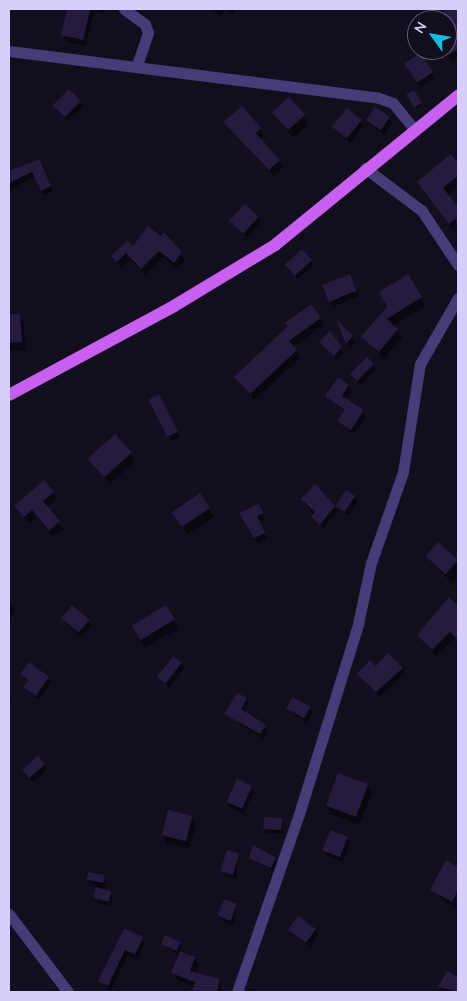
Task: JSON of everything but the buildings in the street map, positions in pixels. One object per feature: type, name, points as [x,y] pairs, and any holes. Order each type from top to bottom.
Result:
[{"type":"main road","points":[[9,395],[236,271],[275,245],[365,168],[458,96]]},
{"type":"street","points":[[124,9],[145,24],[148,34],[137,65]]},
{"type":"street","points":[[9,51],[137,65],[378,98],[393,103],[414,129]]},
{"type":"street","points":[[365,168],[422,211],[458,265]]},
{"type":"street","points":[[237,992],[308,788],[358,624],[371,563],[403,472],[420,364],[458,298]]},
{"type":"street","points":[[9,914],[68,992]]}]
